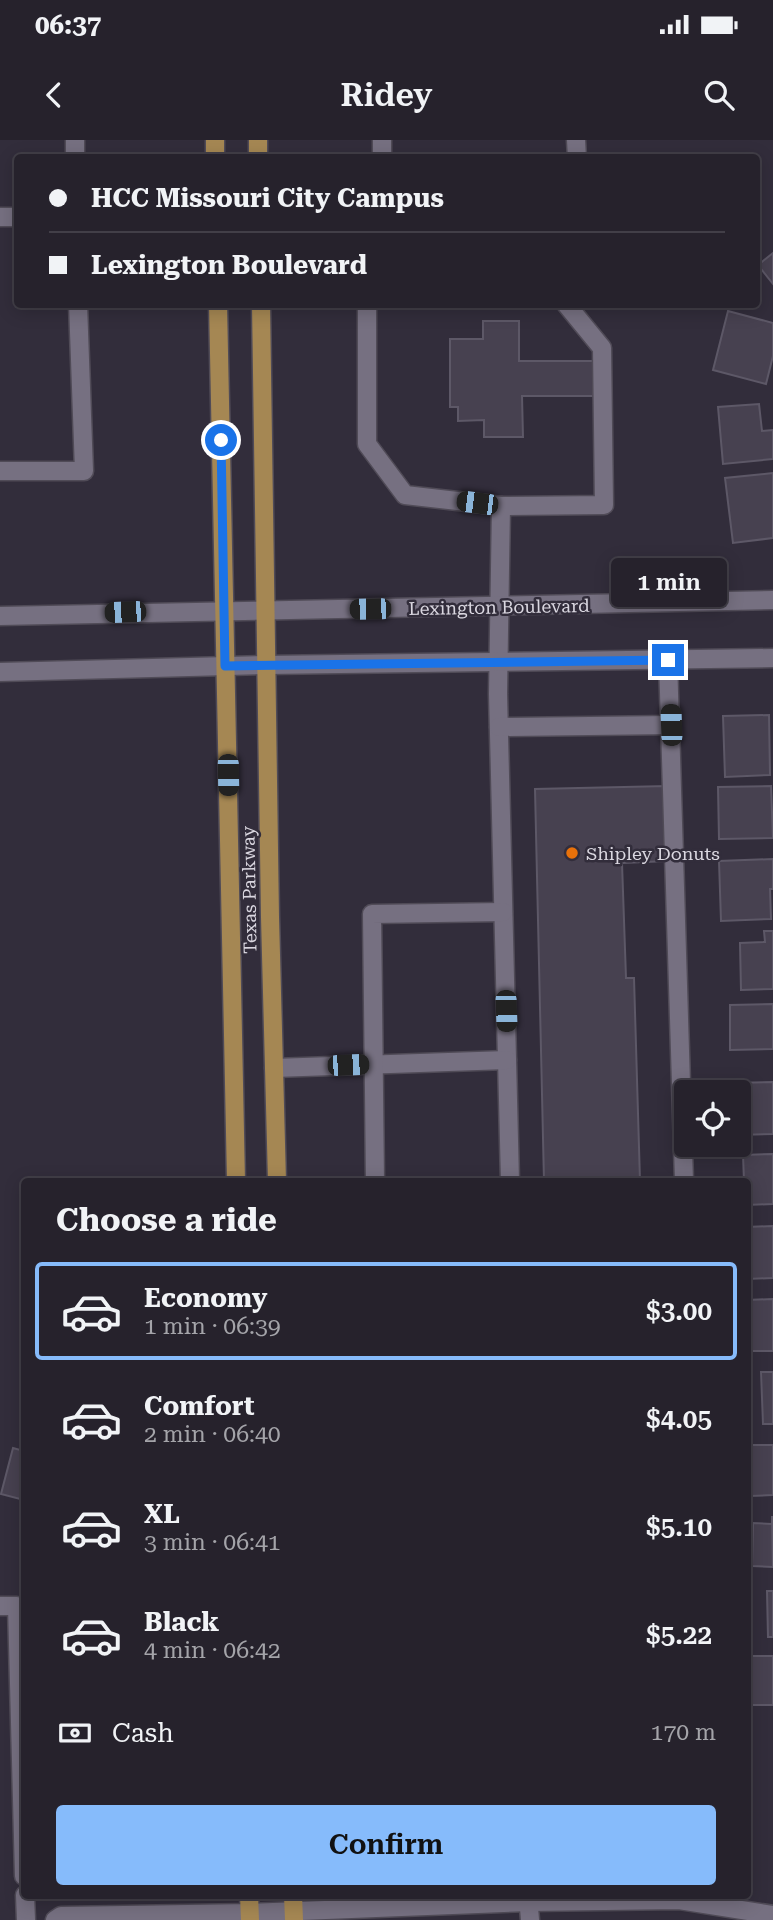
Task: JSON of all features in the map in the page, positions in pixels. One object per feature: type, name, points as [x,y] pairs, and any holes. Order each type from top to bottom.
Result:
[{"type":"main road","name":"Texas Parkway","points":[[218,308],[236,1178]]},
{"type":"main road","name":"Texas Parkway","points":[[261,308],[277,1178]]},
{"type":"street","points":[[0,471],[84,471],[78,308]]},
{"type":"street","points":[[367,308],[367,443],[405,495],[501,506],[604,505],[602,348],[569,308]]},
{"type":"street","points":[[501,506],[498,661],[510,1178]]},
{"type":"street","name":"Lexington Boulevard","points":[[0,616],[225,610],[499,608],[773,600]]},
{"type":"street","points":[[0,672],[266,665],[773,658]]},
{"type":"street","points":[[668,660],[684,1178]]},
{"type":"street","points":[[499,727],[671,725]]},
{"type":"street","points":[[375,1178],[372,914],[503,912]]},
{"type":"street","points":[[274,1068],[507,1060]]},
{"type":"street","points":[[0,1606],[17,1605],[21,1760]]},
{"type":"street","points":[[25,1899],[26,1920]]},
{"type":"street","points":[[55,1920],[61,1916],[250,1909],[529,1906],[660,1899]]},
{"type":"street","points":[[685,1899],[773,1915]]},
{"type":"building","points":[[773,253],[773,284],[760,268],[760,263]]},
{"type":"building","points":[[728,311],[773,323],[773,356],[766,384],[713,370]]},
{"type":"building","points":[[483,321],[519,321],[519,361],[593,361],[593,396],[522,396],[523,437],[484,437],[484,420],[458,421],[458,407],[450,407],[450,339],[483,339]]},
{"type":"building","points":[[759,404],[762,431],[773,430],[773,459],[723,464],[718,407]]},
{"type":"building","points":[[773,473],[773,538],[733,543],[725,478]]},
{"type":"building","points":[[769,715],[770,775],[725,777],[723,716]]},
{"type":"building","points":[[667,786],[668,861],[622,863],[626,978],[634,978],[640,1178],[544,1178],[535,789]]},
{"type":"building","points":[[771,786],[773,838],[719,839],[718,787]]},
{"type":"building","points":[[773,859],[771,919],[721,921],[719,861]]},
{"type":"building","points":[[764,931],[773,931],[773,989],[741,990],[740,943],[765,942]]},
{"type":"building","points":[[773,1004],[773,1049],[730,1050],[730,1005]]},
{"type":"building","points":[[773,1082],[773,1134],[751,1135],[751,1083]]},
{"type":"building","points":[[773,1154],[773,1204],[751,1205],[751,1178],[744,1178],[743,1157]]},
{"type":"building","points":[[773,1226],[773,1278],[751,1279],[751,1227]]},
{"type":"building","points":[[773,1299],[773,1351],[751,1351],[751,1300]]},
{"type":"building","points":[[761,1372],[773,1372],[773,1424],[763,1424]]},
{"type":"building","points":[[751,1445],[773,1445],[773,1495],[751,1496]]},
{"type":"building","points":[[13,1448],[21,1450],[21,1499],[1,1494]]},
{"type":"building","points":[[772,1516],[773,1567],[752,1566],[753,1523],[772,1524]]},
{"type":"building","points":[[767,1591],[773,1591],[773,1637],[768,1637]]},
{"type":"building","points":[[751,1656],[773,1656],[773,1705],[751,1705]]},
{"type":"place","name":"Shipley Donuts","points":[[572,853]]},
{"type":"route","points":[[221,440],[225,666],[668,660]]}]
